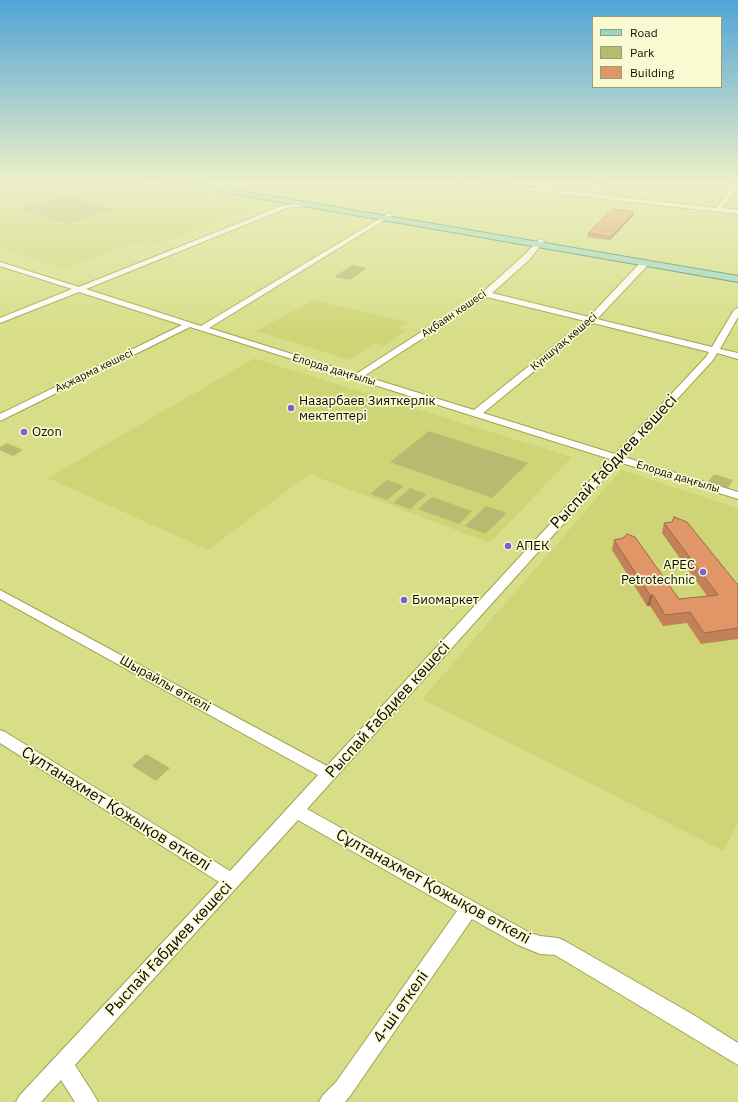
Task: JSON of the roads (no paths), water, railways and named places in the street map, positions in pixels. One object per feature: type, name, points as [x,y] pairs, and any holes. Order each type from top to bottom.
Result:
[{"type":"main road","points":[[480,232],[738,279]]},
{"type":"main road","points":[[540,243],[738,274]]},
{"type":"street","points":[[0,321],[212,232]]},
{"type":"street","points":[[0,315],[74,289],[219,232]]},
{"type":"street","points":[[202,329],[360,232]]},
{"type":"street","name":"Ақбаян көшесі","points":[[357,376],[454,316],[486,294],[526,258],[540,243]]},
{"type":"street","name":"Күншуақ көшесі","points":[[476,413],[592,320],[645,263]]},
{"type":"street","name":"Елорда даңғылы","points":[[0,264],[188,325],[357,376],[738,496]]},
{"type":"street","points":[[486,294],[738,356]]},
{"type":"street","name":"Рыспай Ғабдиев көшесі","points":[[27,1102],[63,1065],[232,881],[710,358],[738,310]]},
{"type":"street","name":"Ақжарма көшесі","points":[[0,418],[188,325]]},
{"type":"street","name":"Шырайлы өткелі","points":[[0,594],[329,774]]},
{"type":"street","name":"Сұлтанахмет Қожықов өткелі","points":[[0,736],[232,881]]},
{"type":"street","name":"Сұлтанахмет Қожықов өткелі","points":[[296,811],[468,909],[524,939],[540,945],[558,947],[685,1021],[738,1055]]},
{"type":"street","name":"4-ші өткелі","points":[[330,1102],[343,1089],[468,909]]},
{"type":"street","points":[[63,1065],[87,1102]]},
{"type":"place","name":"Назарбаев Зияткерлік мектептері","points":[[291,408]]},
{"type":"place","name":"Ozon","points":[[24,432]]},
{"type":"place","name":"АПЕК","points":[[508,546]]},
{"type":"place","name":"APEC Petrotechnic","points":[[703,572]]},
{"type":"place","name":"Биомаркет","points":[[404,600]]}]
